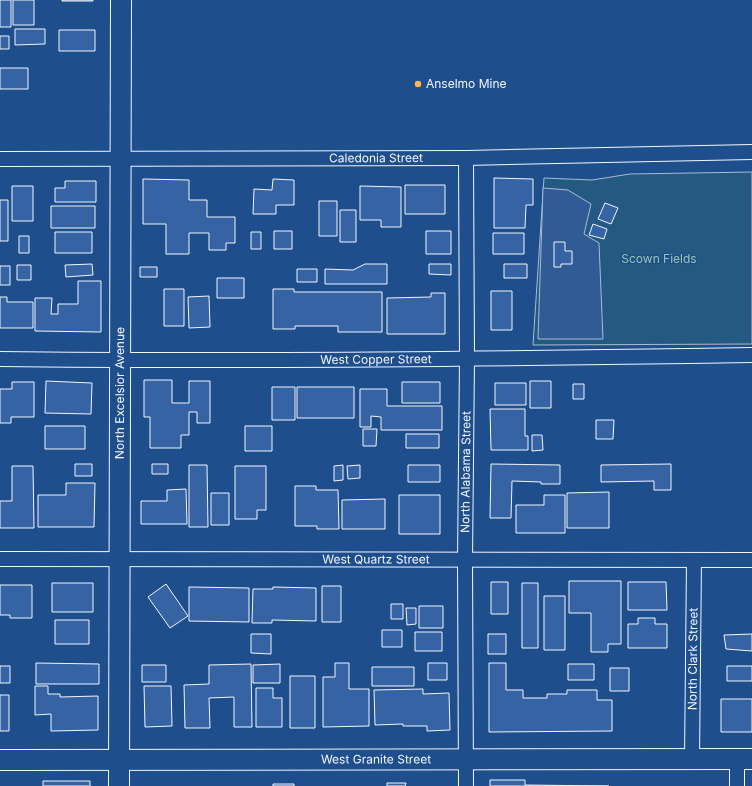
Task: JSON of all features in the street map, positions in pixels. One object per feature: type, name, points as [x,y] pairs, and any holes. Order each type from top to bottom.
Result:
[{"type":"street","name":"North Excelsior Avenue","points":[[119,786],[121,0]]},
{"type":"street","name":"Caledonia Street","points":[[0,159],[466,158],[752,152]]},
{"type":"street","name":"North Alabama Street","points":[[466,158],[466,786]]},
{"type":"street","name":"West Copper Street","points":[[0,359],[467,359],[752,355]]},
{"type":"street","name":"West Quartz Street","points":[[0,559],[752,560]]},
{"type":"street","name":"North Clark Street","points":[[692,759],[694,560]]},
{"type":"street","name":"West Granite Street","points":[[0,760],[466,758],[744,759]]},
{"type":"street","points":[[737,786],[744,759]]},
{"type":"green space","name":"Scown Fields","points":[[752,172],[752,344],[533,345],[544,178],[592,180],[630,174]]},
{"type":"shaded area","points":[[543,188],[568,190],[591,204],[584,234],[599,243],[603,339],[538,339]]},
{"type":"building","points":[[0,0],[11,0],[11,27],[0,27]]},
{"type":"building","points":[[13,0],[34,0],[34,25],[13,25]]},
{"type":"building","points":[[93,0],[93,1],[62,1]]},
{"type":"building","points":[[15,29],[45,29],[45,44],[15,45]]},
{"type":"building","points":[[59,30],[95,30],[95,51],[59,51]]},
{"type":"building","points":[[0,36],[9,36],[9,49],[0,49]]},
{"type":"building","points":[[0,68],[28,68],[28,89],[0,89]]},
{"type":"building","points":[[494,178],[533,179],[533,205],[526,205],[525,228],[494,228]]},
{"type":"building","points":[[143,179],[189,180],[189,200],[207,200],[207,217],[235,217],[235,243],[226,243],[226,250],[209,250],[209,233],[189,233],[189,254],[166,254],[166,224],[143,224]]},
{"type":"building","points":[[273,179],[294,180],[294,205],[276,205],[276,214],[253,214],[254,189],[272,190]]},
{"type":"building","points":[[65,181],[96,181],[96,202],[55,202],[55,188],[65,188]]},
{"type":"building","points":[[405,185],[445,185],[445,214],[405,214]]},
{"type":"building","points":[[12,186],[33,186],[33,221],[12,221]]},
{"type":"building","points":[[360,186],[401,187],[401,227],[381,227],[381,220],[360,220]]},
{"type":"building","points":[[0,200],[8,200],[8,241],[0,241]]},
{"type":"building","points":[[319,201],[337,201],[337,236],[319,236]]},
{"type":"building","points":[[605,203],[618,208],[611,224],[598,219]]},
{"type":"building","points":[[51,206],[95,206],[95,228],[51,228]]},
{"type":"building","points":[[340,210],[356,210],[356,242],[340,242]]},
{"type":"building","points":[[593,224],[607,229],[604,239],[589,235]]},
{"type":"building","points":[[274,231],[292,231],[292,249],[274,249]]},
{"type":"building","points":[[426,231],[451,231],[451,254],[426,254]]},
{"type":"building","points":[[55,232],[92,232],[92,253],[55,253]]},
{"type":"building","points":[[251,232],[261,232],[261,249],[251,249]]},
{"type":"building","points":[[493,233],[524,233],[524,254],[493,254]]},
{"type":"building","points":[[19,236],[29,236],[29,253],[19,253]]},
{"type":"building","points":[[554,242],[565,242],[565,251],[572,251],[572,264],[561,264],[561,267],[554,267]]},
{"type":"building","points":[[92,264],[93,275],[66,277],[65,265]]},
{"type":"building","points":[[365,264],[387,264],[387,284],[325,284],[325,269],[353,270]]},
{"type":"building","points":[[429,264],[451,264],[451,275],[429,274]]},
{"type":"building","points":[[504,264],[527,264],[527,278],[504,278]]},
{"type":"building","points":[[17,265],[31,265],[31,280],[17,280]]},
{"type":"building","points":[[0,266],[10,266],[10,285],[0,285]]},
{"type":"building","points":[[140,267],[157,267],[157,277],[140,277]]},
{"type":"building","points":[[297,269],[317,269],[317,282],[297,282]]},
{"type":"building","points":[[217,278],[244,278],[244,298],[217,298]]},
{"type":"building","points":[[78,281],[101,281],[101,332],[35,331],[35,298],[52,298],[51,314],[58,314],[58,304],[78,304]]},
{"type":"building","points":[[164,289],[184,289],[184,326],[164,326]]},
{"type":"building","points":[[273,289],[294,289],[294,292],[382,292],[382,332],[338,332],[338,326],[295,326],[295,329],[273,329]]},
{"type":"building","points":[[491,291],[512,291],[512,330],[491,330]]},
{"type":"building","points":[[431,293],[445,293],[445,334],[387,334],[387,298],[431,297]]},
{"type":"building","points":[[209,296],[210,327],[189,328],[188,297]]},
{"type":"building","points":[[0,297],[7,297],[7,302],[33,302],[33,328],[0,328]]},
{"type":"building","points":[[144,380],[172,380],[172,403],[189,403],[189,381],[210,381],[210,423],[197,423],[197,412],[189,412],[189,435],[181,435],[181,448],[150,448],[150,417],[144,417]]},
{"type":"building","points":[[46,381],[92,383],[91,414],[45,413]]},
{"type":"building","points":[[530,381],[551,381],[551,408],[530,408]]},
{"type":"building","points":[[12,382],[34,382],[34,417],[11,417],[11,423],[0,423],[0,389],[12,389]]},
{"type":"building","points":[[402,382],[440,382],[440,403],[402,403]]},
{"type":"building","points":[[495,383],[526,383],[526,405],[495,405]]},
{"type":"building","points":[[573,384],[584,384],[584,399],[573,399]]},
{"type":"building","points":[[272,387],[295,387],[295,420],[272,420]]},
{"type":"building","points":[[297,387],[354,387],[354,418],[297,418]]},
{"type":"building","points":[[360,389],[387,389],[387,406],[442,406],[442,430],[381,430],[381,417],[371,416],[371,427],[360,427]]},
{"type":"building","points":[[490,409],[525,409],[525,436],[528,436],[528,450],[491,450]]},
{"type":"building","points":[[596,420],[614,420],[613,439],[596,439]]},
{"type":"building","points":[[45,426],[85,426],[85,449],[45,449]]},
{"type":"building","points":[[245,426],[272,426],[272,451],[245,451]]},
{"type":"building","points":[[363,429],[377,429],[376,446],[363,446]]},
{"type":"building","points":[[406,434],[439,434],[439,448],[406,448]]},
{"type":"building","points":[[532,435],[542,435],[543,450],[532,451]]},
{"type":"building","points":[[75,464],[92,464],[92,476],[75,476]]},
{"type":"building","points":[[152,464],[168,464],[168,474],[152,474]]},
{"type":"building","points":[[491,464],[560,465],[560,484],[512,481],[511,518],[490,518]]},
{"type":"building","points":[[671,464],[671,490],[654,490],[654,481],[601,482],[601,465]]},
{"type":"building","points":[[189,465],[207,465],[208,527],[189,527]]},
{"type":"building","points":[[343,465],[343,480],[334,481],[334,466]]},
{"type":"building","points":[[360,465],[360,478],[348,479],[347,466]]},
{"type":"building","points":[[408,465],[440,465],[440,482],[408,482]]},
{"type":"building","points":[[12,466],[33,466],[34,528],[0,528],[0,501],[12,501]]},
{"type":"building","points":[[235,466],[266,466],[266,510],[257,510],[257,519],[235,519]]},
{"type":"building","points":[[66,483],[95,483],[94,527],[38,527],[38,495],[66,495]]},
{"type":"building","points":[[295,486],[316,486],[316,490],[338,490],[339,529],[317,529],[317,526],[295,526]]},
{"type":"building","points":[[186,489],[187,524],[141,524],[141,501],[167,501],[167,490]]},
{"type":"building","points":[[609,492],[609,528],[567,528],[567,493]]},
{"type":"building","points":[[211,493],[229,493],[229,525],[211,525]]},
{"type":"building","points":[[399,495],[440,495],[440,534],[399,534]]},
{"type":"building","points":[[544,495],[565,495],[565,533],[516,533],[516,505],[544,505]]},
{"type":"building","points":[[385,499],[385,529],[342,529],[342,500]]},
{"type":"building","points":[[569,581],[621,581],[621,644],[608,644],[608,652],[591,652],[591,613],[569,613]]},
{"type":"building","points":[[491,582],[508,582],[508,614],[491,614]]},
{"type":"building","points":[[628,582],[666,582],[667,610],[628,610]]},
{"type":"building","points":[[52,583],[93,583],[93,612],[52,612]]},
{"type":"building","points":[[522,583],[538,583],[538,648],[522,648]]},
{"type":"building","points":[[166,584],[188,616],[170,628],[148,597]]},
{"type":"building","points":[[0,585],[32,585],[32,618],[10,618],[10,615],[0,615]]},
{"type":"building","points":[[322,586],[341,586],[341,622],[322,622]]},
{"type":"building","points":[[189,587],[249,588],[249,622],[189,621]]},
{"type":"building","points":[[273,587],[316,588],[316,621],[272,620],[272,623],[252,623],[253,589],[273,589]]},
{"type":"building","points":[[544,596],[565,596],[565,650],[544,650]]},
{"type":"building","points":[[391,604],[403,604],[403,619],[391,619]]},
{"type":"building","points":[[419,606],[443,606],[443,628],[419,628]]},
{"type":"building","points":[[406,608],[416,608],[416,624],[407,625]]},
{"type":"building","points":[[638,618],[655,618],[655,624],[667,624],[667,648],[628,648],[628,624],[638,624]]},
{"type":"building","points":[[55,620],[89,620],[89,644],[55,644]]},
{"type":"building","points":[[382,630],[402,630],[402,647],[382,647]]},
{"type":"building","points":[[415,632],[442,632],[442,651],[415,651]]},
{"type":"building","points":[[251,634],[271,634],[271,654],[251,653]]},
{"type":"building","points":[[488,634],[506,634],[506,654],[488,654]]},
{"type":"building","points":[[752,634],[752,651],[726,649],[724,635]]},
{"type":"building","points":[[36,663],[99,664],[99,684],[36,684]]},
{"type":"building","points":[[335,663],[349,663],[349,689],[369,689],[369,726],[323,727],[323,677],[335,677]]},
{"type":"building","points":[[428,663],[447,663],[447,680],[428,680]]},
{"type":"building","points":[[489,663],[506,663],[506,690],[523,690],[523,698],[547,698],[547,694],[567,694],[567,690],[597,690],[597,700],[612,700],[612,731],[489,732]]},
{"type":"building","points":[[251,664],[252,727],[234,727],[234,697],[209,698],[210,728],[185,728],[184,685],[209,684],[209,665]]},
{"type":"building","points":[[280,664],[280,683],[253,683],[253,665]]},
{"type":"building","points":[[568,664],[594,664],[594,680],[568,680]]},
{"type":"building","points":[[142,665],[166,665],[166,682],[142,682]]},
{"type":"building","points":[[0,666],[10,666],[10,683],[0,683]]},
{"type":"building","points":[[727,666],[752,666],[752,681],[727,681]]},
{"type":"building","points":[[372,667],[414,667],[414,686],[372,686]]},
{"type":"building","points":[[610,668],[629,668],[629,691],[610,691]]},
{"type":"building","points":[[290,676],[315,676],[315,728],[290,728]]},
{"type":"building","points":[[35,686],[48,686],[48,694],[60,694],[60,697],[98,696],[98,730],[51,731],[51,714],[35,715]]},
{"type":"building","points":[[144,686],[171,686],[172,726],[145,727]]},
{"type":"building","points":[[256,688],[273,688],[273,698],[282,698],[282,727],[256,727]]},
{"type":"building","points":[[423,689],[423,694],[449,693],[450,730],[427,731],[427,726],[403,726],[403,724],[375,725],[374,690]]},
{"type":"building","points":[[0,695],[9,695],[9,731],[0,731]]},
{"type":"building","points":[[721,699],[752,699],[752,732],[721,732]]},
{"type":"building","points":[[490,780],[525,780],[525,785],[609,786],[490,786]]},
{"type":"building","points":[[43,781],[90,781],[90,786],[43,786]]},
{"type":"building","points":[[387,783],[406,783],[405,786],[387,786]]},
{"type":"building","points":[[273,784],[294,784],[294,786],[273,786]]},
{"type":"place","name":"Anselmo Mine","points":[[418,84]]}]
